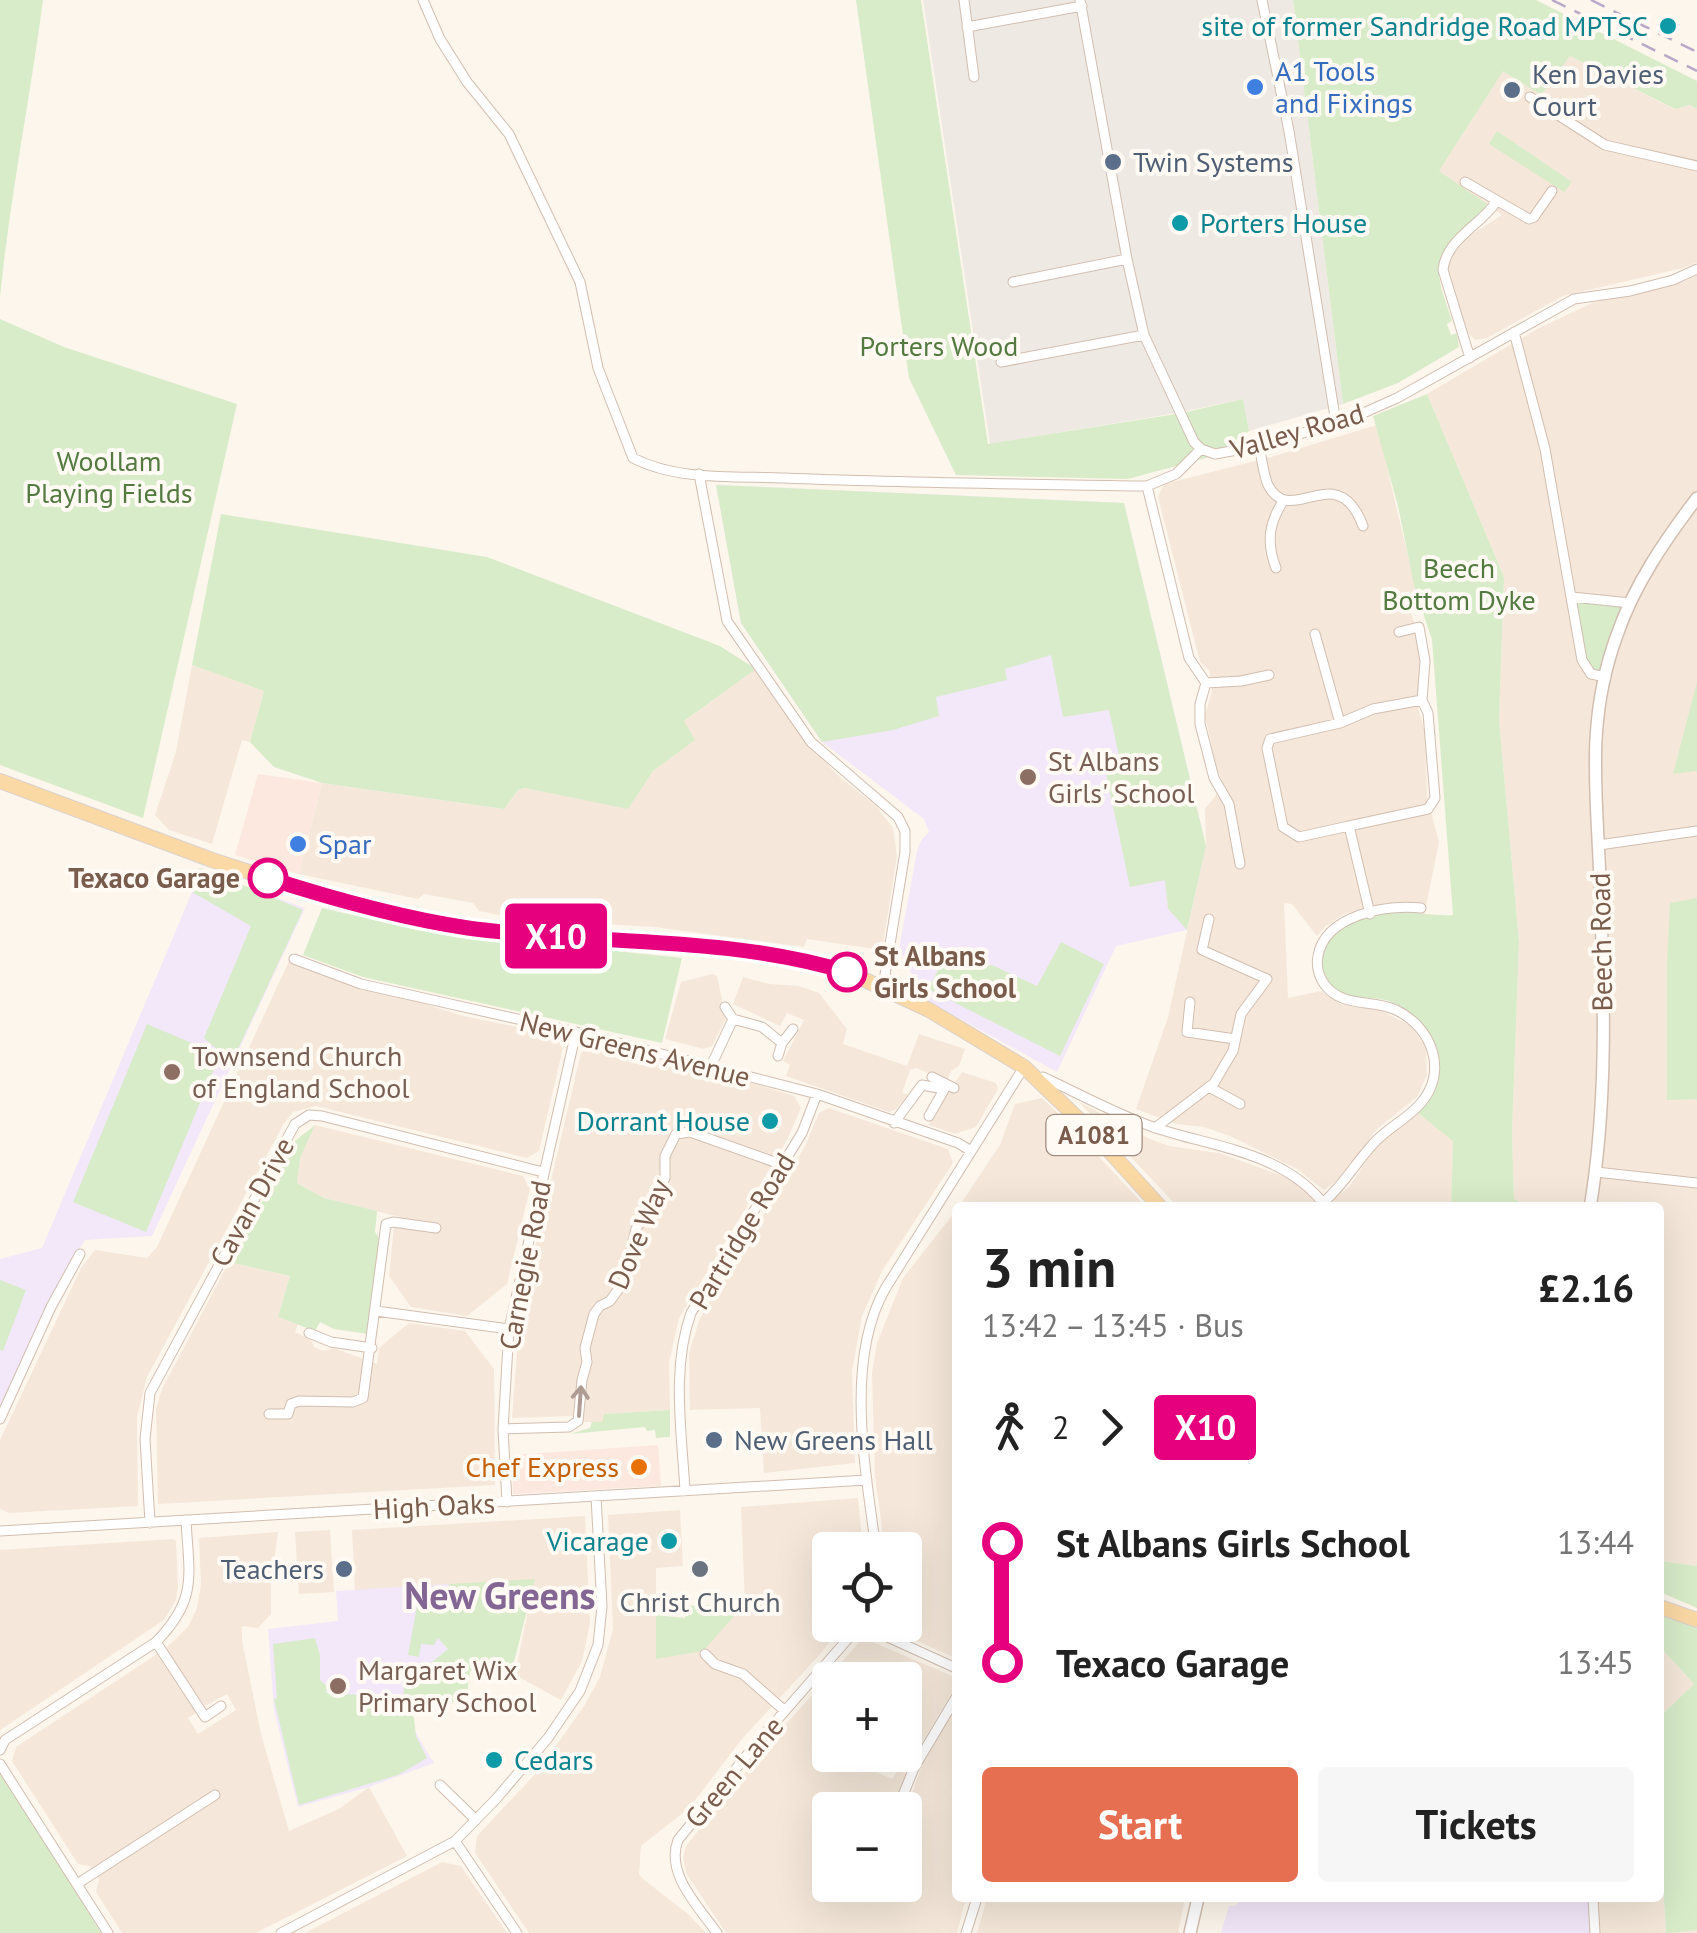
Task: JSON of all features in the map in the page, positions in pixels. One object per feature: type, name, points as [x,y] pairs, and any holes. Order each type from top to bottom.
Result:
[{"type":"main road","name":"A1081","points":[[0,781],[212,860],[314,893],[416,918],[468,928],[732,950],[816,963],[883,987],[1024,1067],[1155,1202]]},
{"type":"main road","points":[[1664,1608],[1697,1620]]},
{"type":"street","points":[[423,0],[440,40],[467,82],[509,134],[580,282],[598,368],[632,458],[699,474],[897,483],[1147,486],[1188,658],[1206,683],[1200,724],[1214,778],[1229,804],[1240,864]]},
{"type":"street","points":[[964,0],[974,77]]},
{"type":"street","points":[[1262,0],[1289,131],[1336,423]]},
{"type":"street","points":[[967,28],[1081,3],[1126,259],[1144,335],[1194,442],[1201,449]]},
{"type":"street","points":[[1530,97],[1605,145],[1697,166]]},
{"type":"street","points":[[1465,182],[1529,219],[1552,191]]},
{"type":"street","points":[[1470,358],[1443,270],[1444,260],[1496,202]]},
{"type":"street","points":[[1012,282],[1126,259]]},
{"type":"street","name":"Valley Road","points":[[1147,486],[1176,474],[1201,449],[1216,454],[1259,446],[1336,423],[1397,398],[1574,298],[1673,280],[1697,269]]},
{"type":"street","points":[[1514,332],[1545,449],[1582,660],[1591,674],[1606,677]]},
{"type":"street","points":[[1000,362],[1144,335]]},
{"type":"street","points":[[1259,446],[1269,487],[1284,500],[1300,501],[1322,492],[1338,494],[1356,506],[1363,526]]},
{"type":"street","points":[[699,474],[727,621],[811,742],[898,817],[905,831],[883,987]]},
{"type":"street","name":"Beech Road","points":[[1591,1202],[1596,1172],[1603,978],[1593,757],[1616,637],[1630,603],[1697,498]]},
{"type":"street","points":[[1276,568],[1270,554],[1270,520],[1284,500]]},
{"type":"street","points":[[1572,596],[1630,603]]},
{"type":"street","points":[[1399,632],[1419,627],[1426,661],[1422,700],[1428,713],[1435,798],[1428,809],[1299,836],[1282,827],[1268,768],[1270,739],[1340,724],[1373,709],[1422,700]]},
{"type":"street","points":[[1314,634],[1340,724]]},
{"type":"street","points":[[1206,683],[1268,675]]},
{"type":"street","points":[[1350,826],[1370,914]]},
{"type":"street","points":[[1599,845],[1697,831]]},
{"type":"street","points":[[1329,1202],[1375,1142],[1420,1104],[1434,1075],[1431,1044],[1410,1018],[1378,1004],[1344,1000],[1321,978],[1317,962],[1324,940],[1336,926],[1395,907],[1420,908]]},
{"type":"street","points":[[1197,962],[1210,919]]},
{"type":"street","points":[[1155,1128],[1209,1087],[1233,1051],[1241,1014],[1266,979],[1202,950]]},
{"type":"street","name":"New Greens Avenue","points":[[294,959],[361,984],[576,1032],[817,1094],[972,1151]]},
{"type":"street","points":[[1190,1002],[1187,1032],[1235,1038]]},
{"type":"street","points":[[725,1006],[732,1019],[762,1027],[782,1042]]},
{"type":"street","points":[[711,1066],[732,1019]]},
{"type":"street","points":[[778,1056],[792,1029]]},
{"type":"street","name":"Carnegie Road","points":[[507,1502],[503,1428],[508,1329],[576,1032]]},
{"type":"street","points":[[874,1532],[867,1480],[863,1359],[871,1318],[1024,1067]]},
{"type":"street","points":[[932,1077],[948,1088]]},
{"type":"street","points":[[1042,1077],[1155,1128],[1222,1144],[1272,1164],[1302,1181],[1323,1202]]},
{"type":"street","points":[[894,1122],[922,1084],[948,1088]]},
{"type":"street","points":[[1209,1087],[1240,1104]]},
{"type":"street","points":[[929,1116],[948,1088]]},
{"type":"street","name":"Partridge Road","points":[[684,1492],[679,1363],[682,1337],[691,1313],[802,1132],[817,1094]]},
{"type":"street","name":"Cavan Drive","points":[[150,1523],[145,1439],[150,1394],[294,1124],[309,1115],[322,1116],[543,1172]]},
{"type":"street","name":"Dove Way","points":[[503,1428],[569,1427],[578,1421],[587,1362],[585,1348],[594,1314],[610,1301],[622,1282],[636,1229],[664,1178],[665,1156],[676,1134],[690,1132],[782,1165]]},
{"type":"street","points":[[1596,1172],[1697,1184]]},
{"type":"street","points":[[269,1414],[288,1414],[291,1404],[298,1401],[353,1402],[363,1398],[386,1224],[436,1228]]},
{"type":"street","points":[[0,1419],[80,1254]]},
{"type":"street","points":[[376,1311],[508,1329]]},
{"type":"street","points":[[309,1334],[331,1342],[372,1348]]},
{"type":"street","name":"High Oaks","points":[[0,1532],[867,1480]]},
{"type":"street","points":[[281,1933],[455,1840],[548,1738],[580,1691],[594,1660],[602,1606],[596,1497]]},
{"type":"street","points":[[0,1750],[5,1740],[156,1642],[177,1621],[188,1598],[186,1520]]},
{"type":"street","points":[[156,1642],[205,1717],[221,1706]]},
{"type":"street","name":"Green Lane","points":[[717,1933],[679,1877],[674,1850],[688,1827],[846,1642]]},
{"type":"street","points":[[898,1642],[952,1667]]},
{"type":"street","points":[[704,1654],[716,1664],[743,1674],[785,1711]]},
{"type":"street","points":[[723,1680],[726,1668]]},
{"type":"street","points":[[905,1792],[952,1704]]},
{"type":"street","points":[[0,1764],[108,1933]]},
{"type":"street","points":[[440,1785],[476,1820]]},
{"type":"street","points":[[77,1884],[215,1794]]},
{"type":"street","points":[[455,1840],[517,1933]]},
{"type":"street","points":[[966,1933],[975,1902]]},
{"type":"street","points":[[1190,1933],[1197,1902]]},
{"type":"street","points":[[1592,1902],[1595,1933]]},
{"type":"shaded area","points":[[923,0],[1293,0],[1343,404],[1249,431],[1243,399],[990,444]]},
{"type":"shaded area","points":[[1570,56],[1674,109],[1690,105],[1697,109],[1697,262],[1563,296],[1487,338],[1475,340],[1464,328],[1447,261],[1460,242],[1502,215],[1439,171],[1503,70],[1541,95]]},
{"type":"shaded area","points":[[1697,275],[1697,1566],[1664,1562],[1664,1202],[1514,1200],[1512,1135],[1519,941],[1499,720],[1504,577],[1427,394],[1537,329],[1592,303],[1683,282]]},
{"type":"shaded area","points":[[1377,425],[1420,607],[1410,610],[1420,640],[1418,708],[1425,732],[1427,797],[1439,842],[1424,916],[1392,913],[1388,902],[1344,914],[1317,936],[1292,904],[1284,903],[1288,998],[1321,991],[1340,1004],[1382,1011],[1410,1025],[1426,1048],[1427,1075],[1417,1097],[1377,1129],[1342,1176],[1324,1190],[1297,1169],[1230,1136],[1204,1127],[1176,1124],[1136,1109],[1168,1017],[1206,846],[1205,809],[1224,785],[1205,715],[1212,691],[1209,670],[1200,662],[1158,497],[1164,484]]},
{"type":"shaded area","name":"St Albans Girls' School","points":[[716,485],[1124,503],[1206,846],[1187,930],[1116,946],[1057,1072],[924,999],[899,949],[917,851],[929,832],[924,819],[822,742],[741,623]]},
{"type":"shaded area","points":[[192,665],[264,691],[250,742],[242,740],[212,844],[169,830],[155,815],[176,752]]},
{"type":"shaded area","points":[[756,669],[811,745],[836,774],[876,806],[893,828],[897,856],[882,950],[807,939],[804,947],[655,927],[521,919],[479,911],[473,903],[424,894],[418,899],[299,874],[322,783],[504,809],[518,790],[525,788],[628,808],[653,771],[694,740],[683,722]]},
{"type":"shaded area","points":[[258,774],[322,783],[299,874],[235,855]]},
{"type":"shaded area","name":"Townsend Church of England School","points":[[201,871],[305,908],[152,1236],[85,1240],[0,1407],[0,1259],[42,1248]]},
{"type":"shaded area","points":[[289,961],[463,1016],[553,1034],[563,1048],[539,1151],[527,1158],[316,1106],[293,1112],[147,1377],[137,1417],[138,1506],[9,1513],[0,1509],[0,1440],[81,1268],[95,1250],[147,1258],[157,1247]]},
{"type":"shaded area","points":[[717,976],[726,1018],[712,1046],[704,1049],[665,1039],[681,982]]},
{"type":"shaded area","points":[[743,977],[819,993],[847,1029],[843,1044],[907,1066],[919,1034],[965,1049],[959,1066],[951,1071],[947,1081],[916,1068],[910,1070],[902,1093],[908,1095],[889,1112],[786,1076],[790,1065],[783,1061],[804,1020],[787,1013],[780,1026],[733,1004]]},
{"type":"shaded area","points":[[595,1044],[759,1085],[794,1096],[801,1108],[787,1140],[679,1318],[669,1363],[670,1410],[604,1414],[602,1422],[585,1422],[574,1416],[512,1418],[520,1312],[581,1053]]},
{"type":"shaded area","points":[[962,1072],[996,1083],[998,1089],[976,1127],[955,1134],[929,1125],[939,1095]]},
{"type":"shaded area","points":[[1042,1098],[1141,1202],[962,1202],[1000,1145],[1015,1104]]},
{"type":"shaded area","points":[[1079,1102],[1169,1146],[1219,1153],[1283,1176],[1299,1184],[1316,1202],[1173,1202]]},
{"type":"shaded area","points":[[829,1108],[948,1149],[953,1163],[882,1271],[862,1316],[852,1371],[855,1463],[764,1473],[760,1408],[690,1410],[689,1353],[700,1318],[804,1148],[819,1113]]},
{"type":"shaded area","points":[[1418,1113],[1453,1140],[1451,1202],[1335,1202],[1377,1146]]},
{"type":"shaded area","points":[[315,1125],[523,1176],[530,1189],[507,1284],[467,1316],[411,1307],[389,1276],[394,1226],[424,1223],[324,1198],[297,1183],[300,1158]]},
{"type":"shaded area","points":[[952,1216],[952,1657],[919,1642],[922,1532],[883,1532],[875,1477],[872,1373],[877,1343],[903,1278]]},
{"type":"shaded area","points":[[229,1262],[290,1276],[278,1317],[298,1324],[295,1332],[323,1351],[334,1348],[377,1364],[379,1348],[409,1323],[465,1331],[494,1369],[495,1485],[158,1504],[156,1409],[162,1389]]},
{"type":"shaded area","points":[[658,1445],[661,1486],[513,1494],[512,1455]]},
{"type":"shaded area","points":[[858,1498],[861,1532],[812,1532],[812,1642],[829,1642],[742,1739],[689,1808],[641,1846],[639,1874],[706,1933],[529,1933],[475,1853],[477,1836],[539,1770],[600,1677],[613,1629],[608,1515],[680,1510],[683,1566],[656,1568],[656,1658],[745,1604],[741,1507]]},
{"type":"shaded area","points":[[585,1516],[590,1623],[582,1661],[561,1700],[515,1675],[534,1580],[355,1591],[352,1530]]},
{"type":"shaded area","points":[[330,1530],[334,1592],[299,1594],[295,1532]]},
{"type":"shaded area","points":[[278,1532],[271,1614],[258,1628],[242,1626],[242,1641],[261,1734],[289,1831],[339,1809],[369,1787],[407,1856],[256,1933],[122,1933],[96,1892],[99,1879],[90,1866],[78,1864],[12,1761],[16,1747],[157,1654],[196,1713],[188,1718],[198,1734],[236,1710],[227,1694],[205,1706],[165,1649],[188,1627],[197,1608],[201,1584],[199,1538]]},
{"type":"shaded area","points":[[173,1539],[178,1586],[176,1600],[164,1620],[0,1730],[0,1550]]},
{"type":"shaded area","name":"Margaret Wix Primary School","points":[[449,1584],[439,1638],[448,1649],[420,1672],[403,1696],[414,1730],[434,1763],[298,1807],[274,1710],[268,1629],[338,1621],[336,1591]]},
{"type":"shaded area","points":[[859,1642],[872,1642],[919,1662],[842,1662]]},
{"type":"shaded area","points":[[1664,1651],[1694,1684],[1664,1712]]},
{"type":"shaded area","points":[[922,1663],[952,1676],[952,1692],[922,1743]]},
{"type":"shaded area","points":[[812,1695],[812,1772],[876,1772],[892,1779],[897,1772],[907,1774],[899,1792],[812,1792],[812,1902],[922,1902],[922,1792],[913,1792],[922,1765],[952,1714],[952,1902],[965,1902],[957,1933],[726,1933],[686,1873],[686,1846]]},
{"type":"shaded area","points":[[442,1862],[461,1866],[507,1933],[305,1933]]},
{"type":"shaded area","points":[[1664,1900],[1666,1932],[1697,1930],[1697,1933],[1590,1933],[1589,1902]]},
{"type":"shaded area","points":[[986,1902],[1184,1902],[1178,1933],[977,1933]]},
{"type":"shaded area","points":[[1239,1902],[1589,1902],[1590,1933],[1221,1933],[1229,1906]]},
{"type":"green space","points":[[0,0],[43,0],[0,297]]},
{"type":"green space","name":"Porters Wood","points":[[856,0],[921,0],[988,444],[1182,413],[1243,399],[1249,431],[1213,456],[1128,479],[956,475],[909,378]]},
{"type":"green space","points":[[1293,0],[1536,0],[1697,81],[1697,109],[1690,105],[1675,109],[1570,56],[1541,95],[1503,71],[1439,171],[1487,204],[1449,243],[1439,264],[1452,321],[1447,324],[1451,335],[1457,333],[1459,347],[1398,383],[1343,404]]},
{"type":"green space","points":[[1497,131],[1572,182],[1564,192],[1489,144]]},
{"type":"green space","name":"Woollam Playing Fields","points":[[0,319],[64,347],[237,404],[143,818],[0,765]]},
{"type":"green space","name":"Beech Bottom Dyke","points":[[1427,394],[1504,577],[1499,720],[1519,941],[1512,1135],[1514,1199],[1518,1202],[1451,1202],[1453,1141],[1418,1113],[1429,1098],[1439,1066],[1431,1035],[1408,1011],[1391,1002],[1338,991],[1322,966],[1330,941],[1339,931],[1364,918],[1392,912],[1453,915],[1432,640],[1414,585],[1398,506],[1373,416]]},
{"type":"green space","points":[[716,485],[1124,503],[1206,846],[1187,930],[1168,909],[1165,880],[1130,887],[1103,759],[1119,756],[1109,710],[1063,717],[1051,655],[1005,669],[1007,680],[936,697],[939,716],[893,730],[822,742],[741,623]]},
{"type":"green space","points":[[221,514],[487,557],[720,646],[756,669],[684,721],[695,740],[653,771],[628,809],[525,788],[518,790],[504,809],[322,783],[274,767],[250,742],[264,691],[192,665]]},
{"type":"green space","points":[[1572,597],[1630,603],[1606,677],[1591,674],[1582,660]]},
{"type":"green space","points":[[1697,682],[1697,771],[1673,774]]},
{"type":"green space","points":[[202,868],[303,910],[232,1062],[204,1038],[251,926],[192,892],[188,871]]},
{"type":"green space","points":[[1697,898],[1697,1099],[1667,1100],[1670,903]]},
{"type":"green space","points":[[322,908],[418,930],[682,958],[662,1043],[363,977],[303,955]]},
{"type":"green space","points":[[1061,942],[1104,964],[1060,1056],[928,989],[947,953],[979,967],[992,965],[1037,986]]},
{"type":"green space","points":[[147,1024],[220,1055],[146,1232],[73,1202]]},
{"type":"green space","points":[[315,1125],[300,1158],[297,1183],[324,1198],[377,1211],[375,1232],[382,1242],[368,1334],[334,1329],[320,1322],[315,1331],[278,1317],[290,1276],[229,1262],[296,1140]]},
{"type":"green space","points":[[0,1280],[26,1290],[3,1351],[0,1350]]},
{"type":"green space","points":[[670,1410],[670,1437],[656,1438],[655,1430],[647,1431],[645,1427],[570,1434],[590,1428],[592,1422],[602,1422],[604,1414]]},
{"type":"green space","points":[[1664,1562],[1697,1566],[1697,1608],[1664,1594]]},
{"type":"green space","points":[[535,1579],[511,1674],[470,1671],[466,1703],[403,1697],[406,1676],[420,1672],[448,1649],[438,1638],[434,1645],[421,1644],[419,1657],[408,1655],[419,1595],[445,1598],[444,1607],[449,1584]]},
{"type":"green space","points":[[745,1604],[703,1651],[656,1659],[656,1615],[685,1618],[686,1606]]},
{"type":"green space","points":[[1664,1612],[1697,1624],[1697,1930],[1666,1933],[1664,1712],[1694,1684],[1664,1651]]},
{"type":"green space","points":[[315,1638],[320,1680],[330,1689],[325,1693],[400,1697],[414,1718],[416,1736],[427,1758],[398,1775],[299,1805],[274,1699],[277,1698],[273,1644]]},
{"type":"green space","points":[[0,1768],[101,1933],[0,1933]]},
{"type":"railway","points":[[1552,0],[1697,71]]},
{"type":"railway","points":[[1591,0],[1697,52]]},
{"type":"bus line","name":"X10","points":[[268,878],[314,893],[468,928],[732,950],[816,963],[847,972]]},
{"type":"place","name":"site of former Sandridge Road MPTSC","points":[[1668,26]]},
{"type":"place","name":"A1 Tools and Fixings","points":[[1255,87]]},
{"type":"place","name":"Ken Davies Court","points":[[1512,90]]},
{"type":"place","name":"Twin Systems","points":[[1113,162]]},
{"type":"place","name":"Porters House","points":[[1180,223]]},
{"type":"place","name":"St Albans Girls' School","points":[[1028,777]]},
{"type":"place","name":"Spar","points":[[298,844]]},
{"type":"place","name":"Texaco Garage","points":[[268,878]]},
{"type":"place","name":"St Albans Girls School","points":[[847,972]]},
{"type":"place","name":"Townsend Church of England School","points":[[172,1072]]},
{"type":"place","name":"Dorrant House","points":[[770,1121]]},
{"type":"place","name":"New Greens Hall","points":[[714,1440]]},
{"type":"place","name":"Chef Express","points":[[639,1467]]},
{"type":"place","name":"Vicarage","points":[[669,1541]]},
{"type":"place","name":"Teachers","points":[[344,1569]]},
{"type":"place","name":"Christ Church","points":[[700,1569]]},
{"type":"place","name":"Margaret Wix Primary School","points":[[338,1686]]},
{"type":"place","name":"Cedars","points":[[494,1760]]},
{"type":"district","name":"New Greens","points":[[500,1596]]}]
